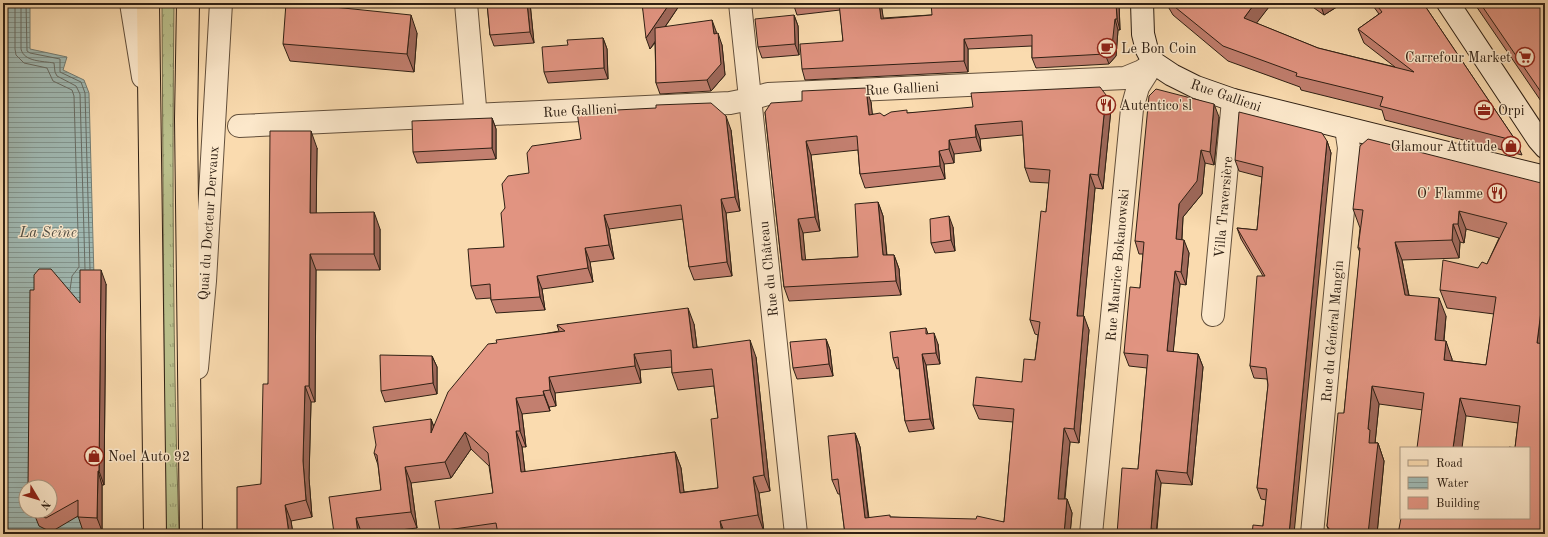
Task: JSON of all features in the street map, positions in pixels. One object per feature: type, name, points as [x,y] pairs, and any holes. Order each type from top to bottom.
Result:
[{"type":"main road","points":[[148,3],[155,534]]},
{"type":"main road","name":"Quai du Docteur Dervaux","points":[[188,3],[186,119],[191,534]]},
{"type":"street","points":[[131,3],[141,68],[149,100]]},
{"type":"street","name":"Quai du Docteur Dervaux","points":[[189,442],[205,281],[221,3]]},
{"type":"street","points":[[466,3],[475,107],[474,116]]},
{"type":"street","name":"Rue du Château","points":[[740,3],[796,534]]},
{"type":"street","points":[[1142,3],[1143,34],[1147,50],[1154,62]]},
{"type":"street","points":[[1448,3],[1538,139],[1545,147]]},
{"type":"street","name":"Rue Gallieni","points":[[239,126],[730,103],[768,94],[1125,78],[1142,71],[1154,62],[1172,75],[1196,87],[1234,100],[1545,177]]},
{"type":"street","name":"Rue Maurice Bokanowski","points":[[1091,534],[1132,109],[1138,87],[1154,62]]},
{"type":"street","name":"Villa Traversière","points":[[1213,315],[1234,100]]},
{"type":"street","name":"Rue du Général Mangin","points":[[1312,534],[1349,148],[1346,128]]},
{"type":"green space","points":[[162,3],[174,3],[173,136],[175,401],[179,534],[165,534]]},
{"type":"water","name":"La Seine","points":[[3,3],[30,3],[30,49],[67,57],[63,70],[84,80],[89,93],[94,277],[83,530],[88,531],[88,534],[3,534]]},
{"type":"building","points":[[286,3],[324,3],[324,6],[411,15],[407,54],[283,44]]},
{"type":"building","points":[[487,3],[527,3],[530,32],[490,35]]},
{"type":"building","points":[[642,3],[670,3],[646,38]]},
{"type":"building","points":[[793,3],[810,3],[793,5]]},
{"type":"building","points":[[839,3],[879,3],[881,19],[932,15],[931,3],[1116,3],[1117,19],[1115,19],[1112,46],[1105,54],[1032,58],[1032,35],[964,39],[964,61],[802,69],[800,44],[843,41]]},
{"type":"building","points":[[1170,3],[1255,3],[1244,18],[1318,48],[1414,72],[1358,29],[1382,12],[1375,3],[1423,3],[1516,141],[1380,106],[1383,97],[1296,76],[1297,73],[1223,46]]},
{"type":"building","points":[[1480,3],[1545,3],[1545,98]]},
{"type":"building","points":[[794,15],[795,44],[758,47],[755,19]]},
{"type":"building","points":[[712,20],[714,34],[718,33],[721,64],[707,80],[656,83],[655,28]]},
{"type":"building","points":[[603,38],[604,68],[544,72],[542,47],[568,45],[567,40]]},
{"type":"building","points":[[1100,87],[1106,95],[1098,175],[1090,174],[1077,316],[1084,316],[1074,429],[1064,428],[1058,499],[1067,499],[1064,534],[845,534],[838,479],[832,480],[828,436],[855,433],[865,518],[890,515],[890,517],[976,519],[977,516],[1004,522],[1014,409],[973,405],[976,377],[1022,382],[1024,359],[1035,360],[1040,322],[1030,320],[1041,211],[1046,212],[1050,170],[1025,168],[1022,121],[975,125],[976,137],[949,140],[949,149],[939,151],[940,166],[860,174],[857,136],[806,141],[815,217],[798,219],[802,260],[858,257],[855,204],[878,202],[883,255],[894,255],[896,281],[784,287],[765,112],[771,103],[802,101],[802,91],[866,88],[869,115],[880,113],[884,116],[891,112],[907,110],[907,113],[973,107],[971,93]]},
{"type":"building","points":[[1156,89],[1214,104],[1210,152],[1201,150],[1197,181],[1179,204],[1176,239],[1184,240],[1181,272],[1175,271],[1167,351],[1198,354],[1187,473],[1156,470],[1151,529],[1195,534],[1117,534],[1122,468],[1138,469],[1148,355],[1124,353],[1130,287],[1140,288],[1144,242],[1135,241],[1149,96]]},
{"type":"building","points":[[711,103],[726,116],[735,197],[721,199],[727,262],[689,267],[681,205],[604,215],[609,245],[585,248],[588,268],[537,276],[540,297],[491,300],[490,284],[471,286],[468,249],[504,247],[501,213],[505,208],[502,184],[508,176],[529,173],[527,153],[532,146],[581,139],[577,112],[656,108],[656,105]]},
{"type":"building","points":[[1239,112],[1322,133],[1327,141],[1289,534],[1252,534],[1253,525],[1263,526],[1267,489],[1257,488],[1268,385],[1266,368],[1250,366],[1257,276],[1265,276],[1237,228],[1257,230],[1263,167],[1235,160]]},
{"type":"building","points":[[492,118],[492,148],[413,152],[412,121]]},
{"type":"building","points":[[270,131],[311,131],[310,213],[374,212],[374,254],[310,254],[309,386],[305,386],[303,461],[306,500],[285,505],[289,534],[237,534],[237,487],[261,484],[263,384],[268,384]]},
{"type":"building","points":[[1368,139],[1545,184],[1545,303],[1542,303],[1537,343],[1545,344],[1542,372],[1545,372],[1545,534],[1398,534],[1401,519],[1530,519],[1530,447],[1515,447],[1520,406],[1460,398],[1453,447],[1417,447],[1424,393],[1372,386],[1368,429],[1370,430],[1369,443],[1378,443],[1368,534],[1333,534],[1327,526],[1338,413],[1344,413],[1360,248],[1358,248],[1363,210],[1353,209],[1360,146]],"holes":[[[1459,211],[1507,223],[1487,264],[1482,262],[1478,268],[1443,260],[1440,290],[1496,297],[1486,365],[1444,360],[1446,341],[1435,340],[1439,298],[1405,295],[1395,242],[1452,240],[1453,224],[1458,224]]]},
{"type":"building","points":[[949,216],[951,240],[931,243],[930,219]]},
{"type":"building","points":[[39,269],[51,269],[80,303],[80,270],[101,270],[99,471],[97,518],[78,517],[78,500],[58,511],[58,479],[28,479],[30,290],[34,290],[34,275]]},
{"type":"building","points":[[688,308],[693,348],[750,340],[764,475],[753,477],[758,515],[720,521],[722,534],[498,534],[496,523],[440,531],[435,501],[493,493],[488,453],[465,432],[445,462],[405,467],[411,512],[356,518],[358,534],[328,534],[334,533],[329,497],[381,490],[377,455],[374,453],[376,445],[373,427],[431,419],[431,433],[448,392],[488,344],[497,343],[496,340],[565,331],[557,325]],"holes":[[[671,350],[672,373],[712,369],[718,418],[711,419],[718,488],[680,493],[675,452],[521,472],[516,431],[520,431],[516,398],[544,395],[543,391],[550,390],[549,377],[635,366],[634,354]]]},
{"type":"building","points":[[926,328],[926,334],[934,333],[936,353],[922,354],[930,419],[905,421],[898,357],[893,358],[890,332]]},
{"type":"building","points":[[826,339],[829,364],[793,368],[790,342]]},
{"type":"building","points":[[380,355],[432,356],[433,383],[381,391]]},
{"type":"place","name":"Le Bon Coin","points":[[1107,48]]},
{"type":"place","name":"Carrefour Market","points":[[1525,57]]},
{"type":"place","name":"Autentico'sl","points":[[1106,105]]},
{"type":"place","name":"Orpi","points":[[1484,110]]},
{"type":"place","name":"Glamour Attitude","points":[[1511,146]]},
{"type":"place","name":"O' Flamme","points":[[1497,193]]},
{"type":"place","name":"Noel Auto 92","points":[[94,456]]}]
